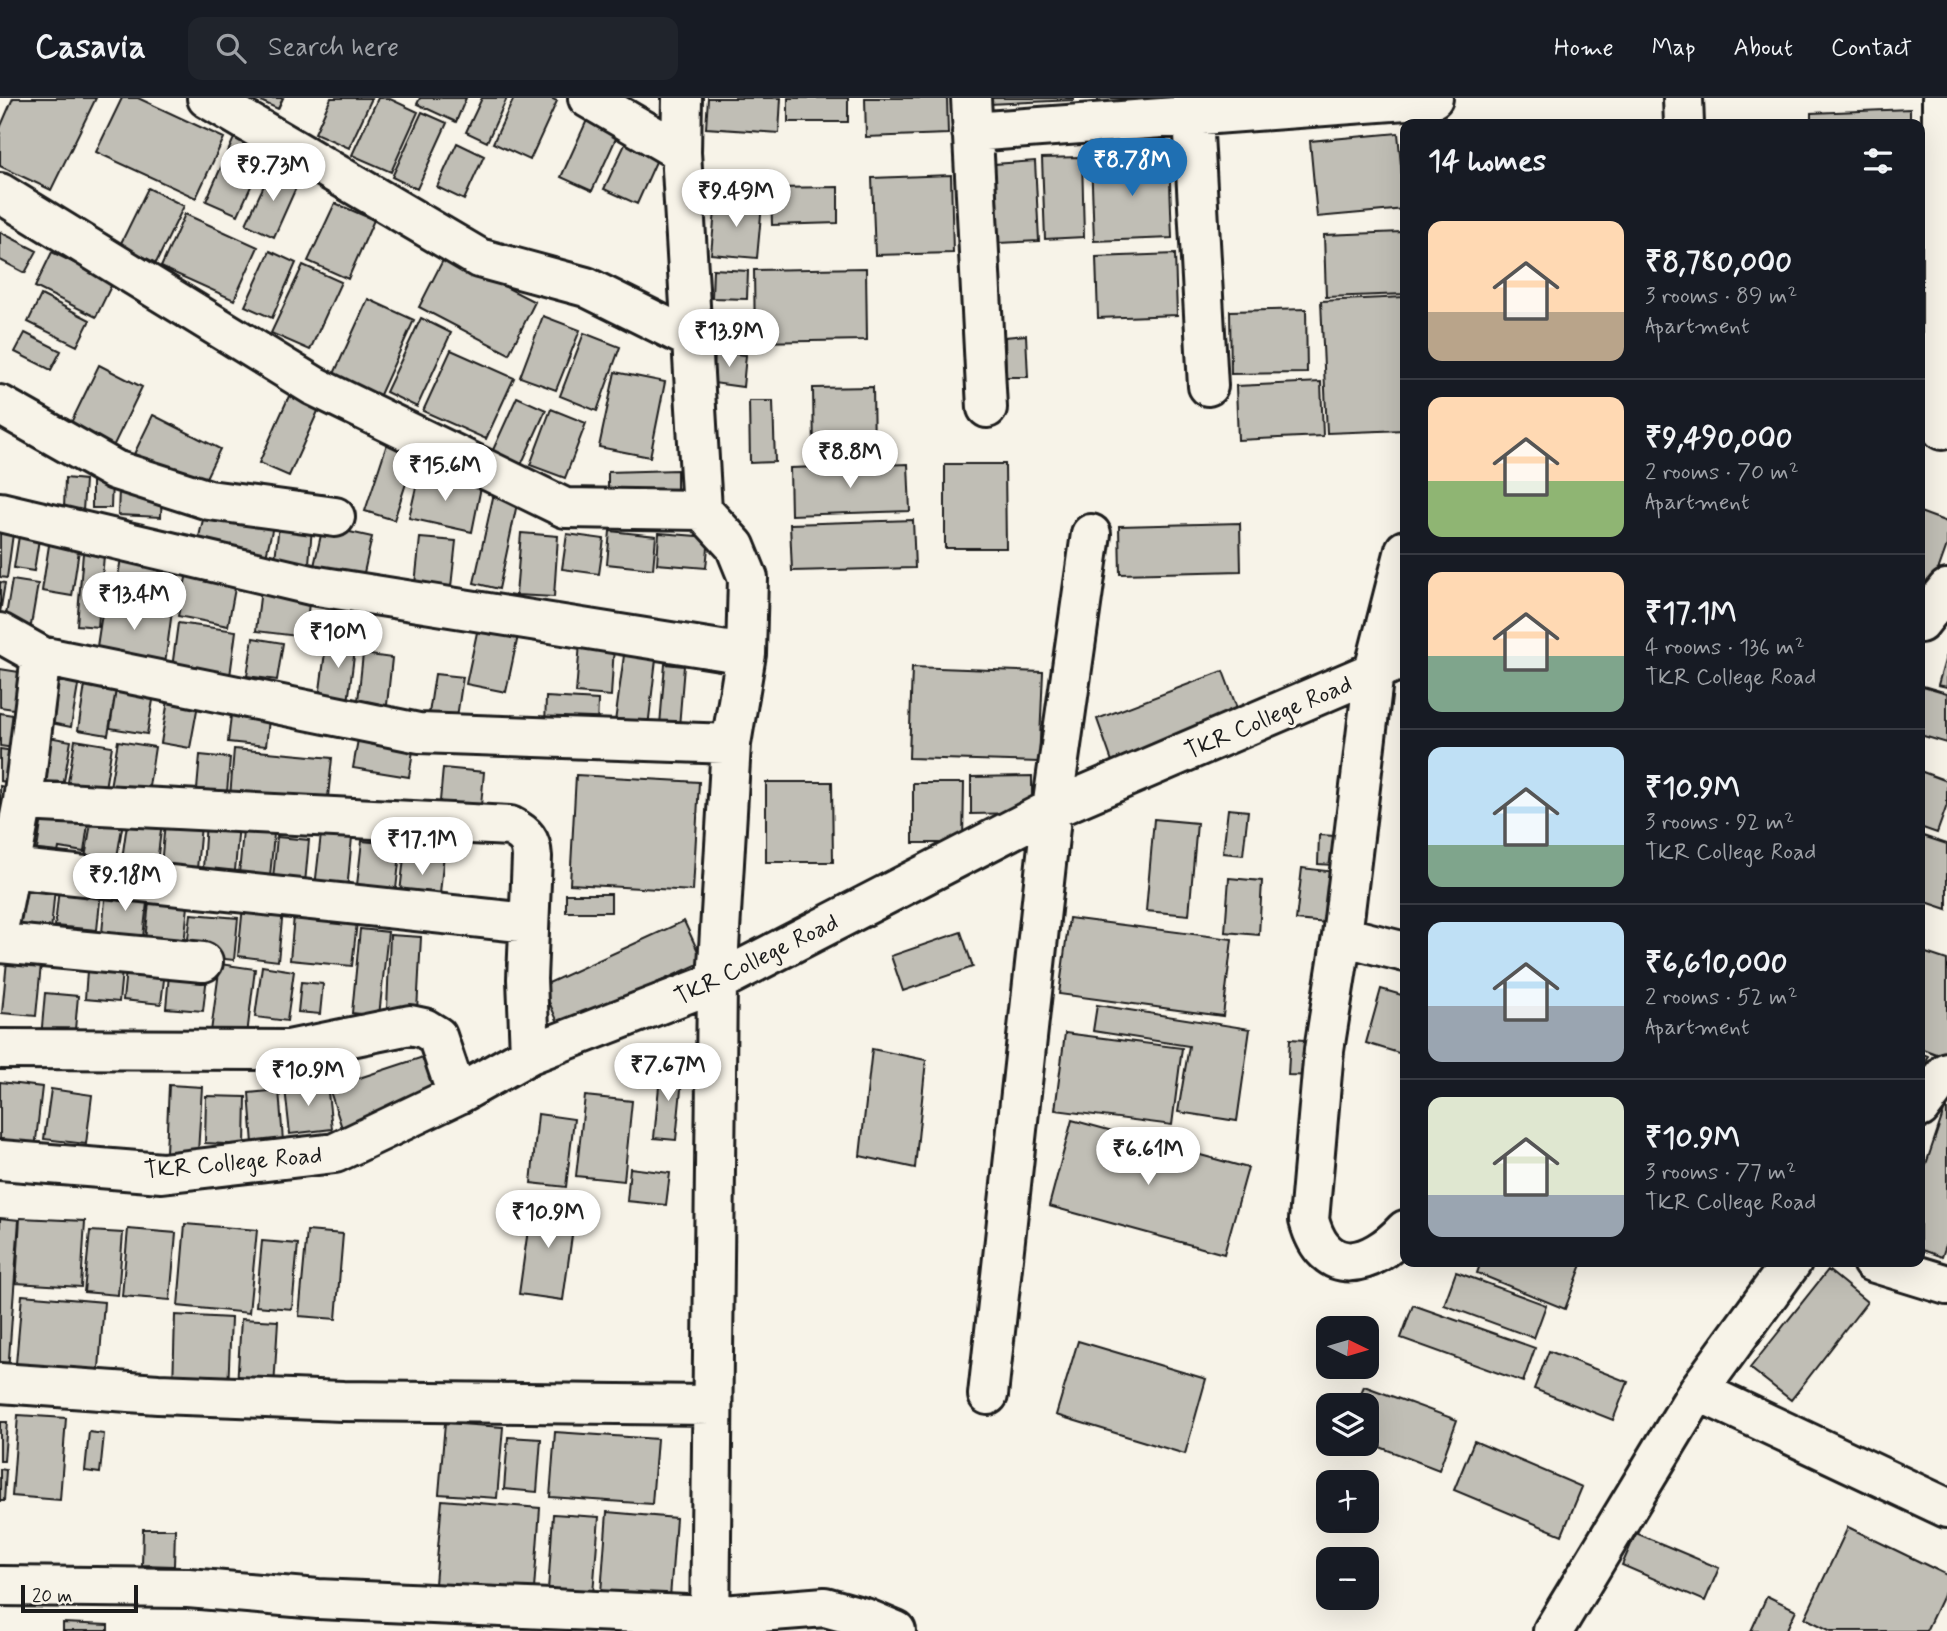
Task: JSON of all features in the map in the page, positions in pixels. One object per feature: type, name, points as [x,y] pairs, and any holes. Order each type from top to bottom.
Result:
[{"type":"street","points":[[207,98],[480,258],[586,287],[691,339]]},
{"type":"street","points":[[588,98],[681,152]]},
{"type":"street","points":[[682,98],[681,152],[702,510],[736,546],[748,578],[746,654],[731,744],[718,982],[710,1624]]},
{"type":"street","points":[[1419,98],[1420,119]]},
{"type":"street","points":[[987,408],[972,115],[1433,98]]},
{"type":"street","points":[[1683,98],[1684,119]]},
{"type":"street","points":[[1936,432],[1942,98]]},
{"type":"street","points":[[1193,107],[1208,386]]},
{"type":"street","points":[[0,193],[314,386],[565,508],[702,510]]},
{"type":"street","points":[[0,405],[115,470],[209,500],[335,517]]},
{"type":"street","points":[[0,512],[311,585],[746,654]]},
{"type":"street","points":[[988,1395],[1052,809],[1091,534]]},
{"type":"street","points":[[1400,587],[1324,1050],[1309,1220],[1314,1240],[1329,1256],[1351,1263],[1374,1255],[1400,1234]]},
{"type":"street","points":[[1925,617],[1947,589]]},
{"type":"street","points":[[0,633],[41,656],[419,733],[731,744]]},
{"type":"street","points":[[0,919],[23,801],[41,656]]},
{"type":"street","name":"TKR College Road","points":[[0,1160],[162,1173],[335,1153],[457,1096],[530,1054],[718,982],[1052,809],[1389,665]]},
{"type":"street","points":[[23,801],[510,826],[526,836],[531,844],[527,979],[530,1054]]},
{"type":"street","points":[[9,868],[529,923]]},
{"type":"street","points":[[1342,936],[1400,951]]},
{"type":"street","points":[[0,943],[203,961]]},
{"type":"street","points":[[0,1049],[288,1050],[410,1025],[424,1028],[437,1036],[457,1096]]},
{"type":"street","points":[[1925,1101],[1947,1072]]},
{"type":"street","points":[[1553,1631],[1698,1391],[1788,1267]]},
{"type":"street","points":[[1888,1267],[1947,1285]]},
{"type":"street","points":[[0,1383],[158,1394],[343,1401],[712,1405]]},
{"type":"street","points":[[1698,1391],[1947,1508]]},
{"type":"street","points":[[0,1586],[188,1588],[710,1624],[825,1607],[896,1631]]},
{"type":"building","points":[[13,98],[96,98],[51,190],[0,166],[0,128]]},
{"type":"building","points":[[122,98],[138,98],[224,138],[196,198],[96,152]]},
{"type":"building","points":[[254,98],[283,98],[278,109]]},
{"type":"building","points":[[331,98],[372,98],[349,148],[315,133]]},
{"type":"building","points":[[378,98],[388,98],[418,112],[391,172],[352,155]]},
{"type":"building","points":[[420,98],[466,98],[456,122],[417,104]]},
{"type":"building","points":[[482,98],[507,98],[487,142],[466,132]]},
{"type":"building","points":[[514,98],[551,98],[557,101],[530,160],[493,143]]},
{"type":"building","points":[[708,98],[781,98],[779,133],[706,128]]},
{"type":"building","points":[[788,98],[848,98],[848,122],[788,122]]},
{"type":"building","points":[[865,98],[947,98],[948,134],[866,137]]},
{"type":"building","points":[[988,98],[1074,98],[1074,100],[989,104]]},
{"type":"building","points":[[1098,98],[1167,98],[1168,100],[1098,103]]},
{"type":"building","points":[[1910,109],[1910,119],[1811,119],[1811,113]]},
{"type":"building","points":[[422,112],[447,123],[417,189],[392,177]]},
{"type":"building","points":[[587,120],[618,134],[592,191],[561,177]]},
{"type":"building","points":[[1398,133],[1400,209],[1317,217],[1310,141]]},
{"type":"building","points":[[234,138],[266,153],[238,215],[206,201]]},
{"type":"building","points":[[627,140],[659,155],[637,204],[604,189]]},
{"type":"building","points":[[457,143],[484,156],[464,200],[437,187]]},
{"type":"building","points":[[1169,154],[1172,238],[1094,241],[1091,158]]},
{"type":"building","points":[[1082,157],[1084,237],[1045,239],[1042,158]]},
{"type":"building","points":[[1035,161],[1039,241],[998,243],[994,164]]},
{"type":"building","points":[[272,168],[299,181],[274,237],[246,224]]},
{"type":"building","points":[[951,175],[953,253],[875,255],[872,178]]},
{"type":"building","points":[[838,187],[838,223],[772,225],[771,188]]},
{"type":"building","points":[[148,188],[184,206],[156,263],[120,245]]},
{"type":"building","points":[[716,200],[762,204],[757,258],[711,254]]},
{"type":"building","points":[[335,203],[374,220],[348,279],[308,261]]},
{"type":"building","points":[[185,214],[258,247],[234,300],[161,267]]},
{"type":"building","points":[[0,232],[37,251],[25,273],[0,260]]},
{"type":"building","points":[[1400,232],[1400,294],[1326,297],[1324,235]]},
{"type":"building","points":[[270,251],[296,263],[272,318],[245,306]]},
{"type":"building","points":[[52,252],[113,282],[96,317],[35,287]]},
{"type":"building","points":[[1175,254],[1177,315],[1098,318],[1096,257]]},
{"type":"building","points":[[445,256],[535,302],[509,354],[419,307]]},
{"type":"building","points":[[303,265],[341,282],[310,350],[271,333]]},
{"type":"building","points":[[866,268],[867,340],[755,342],[754,270]]},
{"type":"building","points":[[713,269],[748,271],[747,299],[712,298]]},
{"type":"building","points":[[41,295],[90,320],[77,346],[28,322]]},
{"type":"building","points":[[1400,297],[1400,430],[1327,433],[1321,301]]},
{"type":"building","points":[[368,299],[414,320],[379,397],[333,376]]},
{"type":"building","points":[[1306,309],[1307,373],[1231,374],[1230,311]]},
{"type":"building","points":[[543,316],[580,330],[556,390],[520,377]]},
{"type":"building","points":[[421,318],[451,333],[417,407],[386,392]]},
{"type":"building","points":[[25,333],[61,351],[51,370],[15,352]]},
{"type":"building","points":[[584,333],[620,347],[597,411],[560,396]]},
{"type":"building","points":[[1026,335],[1028,377],[1006,377],[1005,337]]},
{"type":"building","points":[[1925,345],[1928,345],[1931,417],[1925,418]]},
{"type":"building","points":[[451,350],[514,378],[486,439],[423,411]]},
{"type":"building","points":[[715,352],[746,355],[743,387],[713,383]]},
{"type":"building","points":[[99,365],[142,387],[108,457],[65,435]]},
{"type":"building","points":[[615,372],[665,382],[650,457],[599,447]]},
{"type":"building","points":[[1321,382],[1323,436],[1238,440],[1236,386]]},
{"type":"building","points":[[873,387],[874,451],[814,453],[813,388]]},
{"type":"building","points":[[289,396],[319,409],[289,476],[259,463]]},
{"type":"building","points":[[517,397],[546,410],[521,465],[492,452]]},
{"type":"building","points":[[749,401],[773,401],[775,462],[750,463]]},
{"type":"building","points":[[551,409],[586,423],[565,478],[530,465]]},
{"type":"building","points":[[153,415],[220,449],[201,488],[134,454]]},
{"type":"building","points":[[387,444],[416,453],[394,520],[365,511]]},
{"type":"building","points":[[908,464],[910,511],[791,515],[790,468]]},
{"type":"building","points":[[945,464],[1005,464],[1006,548],[945,548]]},
{"type":"building","points":[[677,470],[677,504],[608,505],[608,472]]},
{"type":"building","points":[[419,474],[481,487],[472,532],[409,518]]},
{"type":"building","points":[[65,478],[85,480],[83,511],[64,510]]},
{"type":"building","points":[[92,480],[112,480],[111,508],[92,508]]},
{"type":"building","points":[[119,489],[162,491],[161,517],[118,515]]},
{"type":"building","points":[[494,493],[518,499],[499,589],[474,583]]},
{"type":"building","points":[[205,511],[273,526],[266,556],[198,541]]},
{"type":"building","points":[[1925,514],[1947,522],[1947,545],[1925,607]]},
{"type":"building","points":[[913,520],[915,568],[792,571],[790,524]]},
{"type":"building","points":[[1240,523],[1241,571],[1120,574],[1119,526]]},
{"type":"building","points":[[279,525],[312,528],[309,563],[275,559]]},
{"type":"building","points":[[323,526],[372,537],[363,577],[314,566]]},
{"type":"building","points":[[610,531],[656,536],[653,569],[607,564]]},
{"type":"building","points":[[0,532],[13,534],[7,578],[0,577]]},
{"type":"building","points":[[51,532],[81,537],[72,596],[42,591]]},
{"type":"building","points":[[521,533],[558,536],[554,597],[516,595]]},
{"type":"building","points":[[659,533],[709,537],[706,568],[657,564]]},
{"type":"building","points":[[567,534],[604,539],[599,574],[562,569]]},
{"type":"building","points":[[19,536],[39,539],[34,571],[14,568]]},
{"type":"building","points":[[420,538],[456,541],[451,587],[415,584]]},
{"type":"building","points":[[84,541],[105,543],[98,627],[77,625]]},
{"type":"building","points":[[121,558],[179,566],[174,603],[115,594]]},
{"type":"building","points":[[187,573],[236,583],[228,626],[178,616]]},
{"type":"building","points":[[12,580],[38,584],[29,637],[3,633]]},
{"type":"building","points":[[0,582],[5,583],[0,613]]},
{"type":"building","points":[[261,589],[310,595],[305,637],[256,631]]},
{"type":"building","points":[[104,600],[172,611],[165,664],[96,653]]},
{"type":"building","points":[[336,604],[368,610],[364,635],[331,629]]},
{"type":"building","points":[[178,623],[236,631],[230,676],[172,668]]},
{"type":"building","points":[[479,623],[519,631],[506,692],[466,684]]},
{"type":"building","points":[[327,637],[356,641],[348,702],[319,698]]},
{"type":"building","points":[[253,638],[283,643],[277,680],[247,676]]},
{"type":"building","points":[[580,643],[614,646],[611,696],[576,693]]},
{"type":"building","points":[[1947,653],[1947,687],[1938,685]]},
{"type":"building","points":[[363,654],[392,658],[386,714],[357,710]]},
{"type":"building","points":[[624,655],[656,659],[648,727],[615,722]]},
{"type":"building","points":[[665,664],[684,666],[679,727],[660,725]]},
{"type":"building","points":[[912,667],[1043,672],[1039,762],[909,758]]},
{"type":"building","points":[[0,669],[32,674],[27,711],[0,707]]},
{"type":"building","points":[[1223,671],[1241,719],[1114,767],[1097,719]]},
{"type":"building","points":[[44,674],[79,680],[71,727],[36,720]]},
{"type":"building","points":[[435,674],[463,677],[456,724],[428,720]]},
{"type":"building","points":[[86,679],[117,684],[108,735],[78,730]]},
{"type":"building","points":[[117,683],[155,689],[147,734],[110,728]]},
{"type":"building","points":[[1925,687],[1947,693],[1947,743],[1925,736]]},
{"type":"building","points":[[169,694],[199,699],[190,748],[161,743]]},
{"type":"building","points":[[546,697],[598,700],[597,729],[545,726]]},
{"type":"building","points":[[232,706],[270,711],[266,746],[228,742]]},
{"type":"building","points":[[0,713],[26,717],[21,749],[0,746]]},
{"type":"building","points":[[360,728],[415,737],[409,777],[353,768]]},
{"type":"building","points":[[43,736],[71,741],[63,787],[35,782]]},
{"type":"building","points":[[75,740],[112,746],[105,788],[68,782]]},
{"type":"building","points":[[118,741],[155,747],[148,793],[110,787]]},
{"type":"building","points":[[0,749],[20,752],[15,783],[0,781]]},
{"type":"building","points":[[234,749],[332,758],[327,807],[230,797]]},
{"type":"building","points":[[200,755],[230,758],[226,803],[196,801]]},
{"type":"building","points":[[443,768],[484,772],[480,817],[439,812]]},
{"type":"building","points":[[1925,773],[1947,781],[1947,805],[1937,833],[1925,829]]},
{"type":"building","points":[[576,775],[699,782],[693,891],[570,884]]},
{"type":"building","points":[[1032,776],[1032,813],[971,814],[971,777]]},
{"type":"building","points":[[766,782],[832,782],[833,862],[766,862]]},
{"type":"building","points":[[913,783],[964,783],[963,843],[913,843]]},
{"type":"building","points":[[0,786],[15,789],[11,816],[0,814]]},
{"type":"building","points":[[1228,809],[1248,811],[1243,855],[1223,853]]},
{"type":"building","points":[[43,811],[89,817],[84,852],[59,848],[56,864],[35,862]]},
{"type":"building","points":[[93,811],[124,816],[115,869],[84,864]]},
{"type":"building","points":[[128,817],[162,822],[156,871],[121,866]]},
{"type":"building","points":[[1154,819],[1197,823],[1189,915],[1146,911]]},
{"type":"building","points":[[206,820],[239,823],[235,871],[203,869]]},
{"type":"building","points":[[165,822],[201,825],[197,869],[161,866]]},
{"type":"building","points":[[243,831],[274,834],[269,887],[238,884]]},
{"type":"building","points":[[321,834],[352,837],[347,891],[315,887]]},
{"type":"building","points":[[1319,835],[1335,836],[1333,865],[1318,864]]},
{"type":"building","points":[[277,837],[309,840],[304,894],[272,890]]},
{"type":"building","points":[[1925,837],[1947,844],[1947,909],[1925,902]]},
{"type":"building","points":[[362,841],[401,845],[395,898],[356,894]]},
{"type":"building","points":[[405,849],[444,853],[439,905],[399,901]]},
{"type":"building","points":[[1302,868],[1343,873],[1337,924],[1296,920]]},
{"type":"building","points":[[60,878],[102,882],[97,930],[55,926]]},
{"type":"building","points":[[1229,878],[1262,881],[1259,935],[1225,932]]},
{"type":"building","points":[[12,883],[55,887],[51,931],[8,927]]},
{"type":"building","points":[[106,889],[148,894],[143,937],[102,933]]},
{"type":"building","points":[[566,894],[611,894],[611,912],[566,912]]},
{"type":"building","points":[[149,902],[188,906],[183,954],[144,950]]},
{"type":"building","points":[[243,906],[283,910],[278,961],[238,956]]},
{"type":"building","points":[[191,914],[238,918],[234,960],[186,955]]},
{"type":"building","points":[[294,916],[357,922],[352,966],[290,960]]},
{"type":"building","points":[[1069,918],[1232,939],[1223,1016],[1059,994]]},
{"type":"building","points":[[684,921],[703,962],[560,1027],[542,986]]},
{"type":"building","points":[[360,929],[388,932],[379,1016],[352,1013]]},
{"type":"building","points":[[961,932],[973,967],[903,991],[891,956]]},
{"type":"building","points":[[390,935],[421,937],[417,1011],[387,1009]]},
{"type":"building","points":[[8,950],[42,954],[36,1016],[2,1013]]},
{"type":"building","points":[[1925,953],[1947,960],[1947,1058],[1925,1050]]},
{"type":"building","points":[[88,956],[123,960],[119,1002],[85,999]]},
{"type":"building","points":[[127,959],[166,963],[161,1004],[123,1000]]},
{"type":"building","points":[[170,963],[208,967],[203,1011],[166,1008]]},
{"type":"building","points":[[220,964],[255,969],[246,1043],[210,1039]]},
{"type":"building","points":[[262,966],[294,971],[287,1021],[255,1017]]},
{"type":"building","points":[[301,982],[323,984],[320,1014],[298,1012]]},
{"type":"building","points":[[1381,989],[1400,995],[1400,1053],[1366,1043]]},
{"type":"building","points":[[45,993],[78,996],[74,1041],[41,1038]]},
{"type":"building","points":[[1097,1005],[1250,1029],[1237,1121],[1178,1112],[1189,1046],[1093,1031]]},
{"type":"building","points":[[1065,1033],[1182,1048],[1172,1125],[1055,1110]]},
{"type":"building","points":[[1290,1039],[1319,1041],[1317,1076],[1288,1075]]},
{"type":"building","points":[[872,1049],[926,1060],[915,1168],[860,1156]]},
{"type":"building","points":[[423,1057],[436,1097],[342,1128],[329,1088]]},
{"type":"building","points":[[661,1066],[683,1069],[676,1140],[654,1138]]},
{"type":"building","points":[[0,1082],[42,1087],[35,1149],[0,1145]]},
{"type":"building","points":[[327,1083],[332,1129],[290,1134],[285,1088]]},
{"type":"building","points":[[169,1085],[202,1087],[198,1153],[166,1152]]},
{"type":"building","points":[[51,1089],[92,1095],[86,1144],[44,1139]]},
{"type":"building","points":[[279,1090],[283,1141],[253,1144],[249,1093]]},
{"type":"building","points":[[206,1096],[246,1097],[245,1145],[205,1143]]},
{"type":"building","points":[[585,1096],[632,1101],[624,1181],[576,1176]]},
{"type":"building","points":[[1947,1108],[1947,1242],[1942,1257],[1925,1251],[1925,1167]]},
{"type":"building","points":[[538,1114],[574,1119],[566,1187],[531,1183]]},
{"type":"building","points":[[1072,1120],[1248,1168],[1224,1254],[1049,1206]]},
{"type":"building","points":[[630,1168],[670,1173],[666,1205],[627,1201]]},
{"type":"building","points":[[532,1201],[576,1207],[563,1300],[519,1294]]},
{"type":"building","points":[[0,1218],[19,1220],[8,1372],[0,1371]]},
{"type":"building","points":[[20,1218],[85,1221],[81,1287],[16,1283]]},
{"type":"building","points":[[185,1224],[257,1230],[249,1313],[178,1306]]},
{"type":"building","points":[[128,1229],[176,1233],[170,1300],[122,1296]]},
{"type":"building","points":[[90,1231],[123,1233],[118,1295],[84,1292]]},
{"type":"building","points":[[307,1231],[343,1234],[336,1319],[299,1316]]},
{"type":"building","points":[[262,1241],[298,1244],[292,1309],[256,1306]]},
{"type":"building","points":[[1479,1267],[1581,1267],[1565,1309],[1477,1273]]},
{"type":"building","points":[[1828,1270],[1867,1302],[1791,1400],[1750,1368]]},
{"type":"building","points":[[1456,1272],[1546,1305],[1534,1338],[1444,1305]]},
{"type":"building","points":[[22,1295],[104,1302],[98,1382],[15,1375]]},
{"type":"building","points":[[1413,1305],[1535,1348],[1523,1382],[1401,1338]]},
{"type":"building","points":[[175,1315],[231,1318],[228,1390],[173,1388]]},
{"type":"building","points":[[241,1319],[278,1321],[274,1388],[237,1386]]},
{"type":"building","points":[[1078,1341],[1206,1379],[1185,1454],[1056,1415]]},
{"type":"building","points":[[1549,1351],[1628,1382],[1613,1420],[1534,1389]]},
{"type":"building","points":[[1364,1386],[1457,1420],[1439,1470],[1379,1447],[1379,1393],[1361,1393]]},
{"type":"building","points":[[18,1415],[66,1418],[60,1500],[12,1496]]},
{"type":"building","points":[[0,1422],[7,1422],[4,1461],[0,1461]]},
{"type":"building","points":[[445,1423],[503,1427],[497,1498],[439,1494]]},
{"type":"building","points":[[89,1432],[104,1434],[100,1473],[85,1471]]},
{"type":"building","points":[[555,1432],[657,1439],[652,1504],[550,1497]]},
{"type":"building","points":[[508,1437],[541,1439],[537,1492],[504,1489]]},
{"type":"building","points":[[1474,1441],[1582,1487],[1562,1535],[1454,1490]]},
{"type":"building","points":[[0,1469],[6,1470],[4,1501],[0,1501]]},
{"type":"building","points":[[442,1500],[540,1508],[533,1603],[434,1596]]},
{"type":"building","points":[[607,1512],[676,1518],[670,1598],[601,1593]]},
{"type":"building","points":[[553,1514],[599,1517],[593,1594],[548,1591]]},
{"type":"building","points":[[1848,1527],[1947,1575],[1947,1587],[1926,1631],[1831,1631],[1805,1618]]},
{"type":"building","points":[[143,1529],[175,1529],[174,1566],[142,1565]]},
{"type":"building","points":[[1636,1533],[1719,1568],[1705,1601],[1622,1565]]},
{"type":"building","points":[[1767,1596],[1796,1610],[1786,1631],[1751,1631]]},
{"type":"building","points":[[63,1623],[108,1625],[108,1631],[63,1631]]}]
